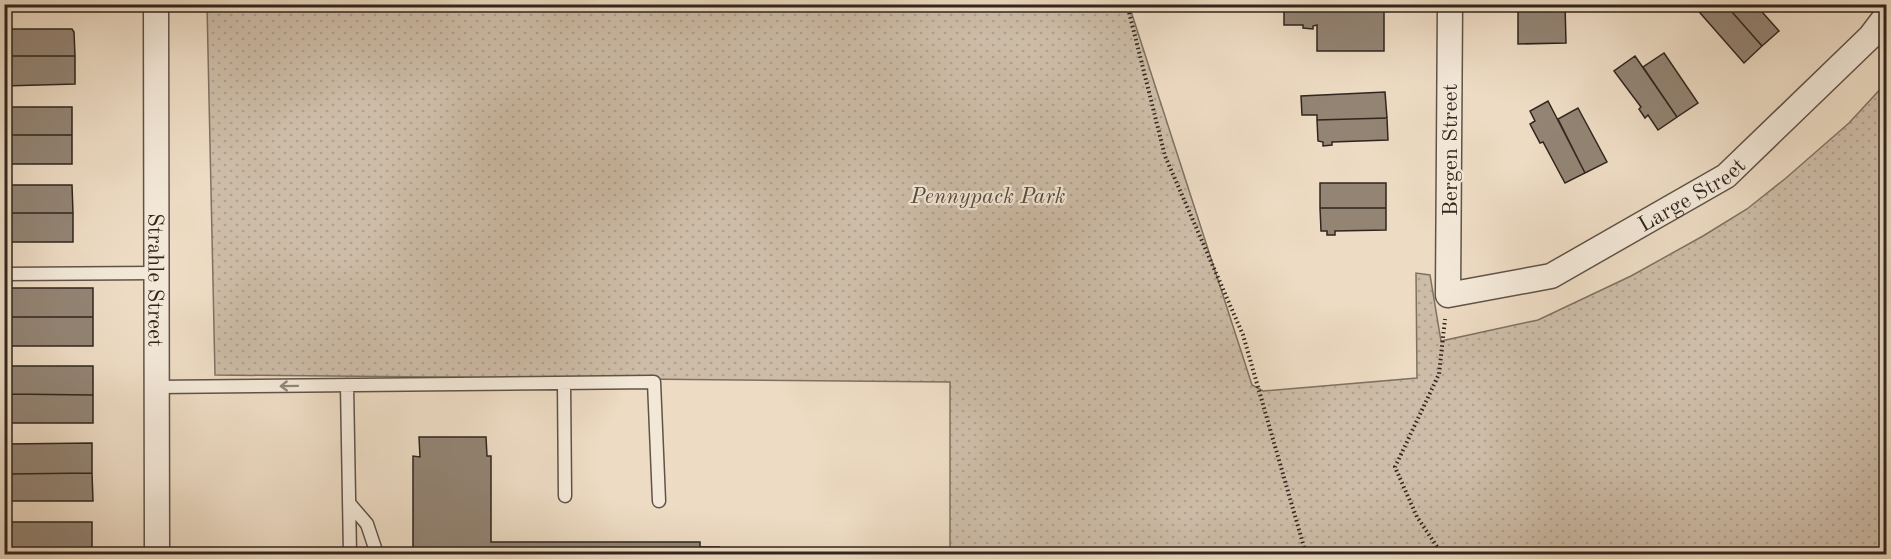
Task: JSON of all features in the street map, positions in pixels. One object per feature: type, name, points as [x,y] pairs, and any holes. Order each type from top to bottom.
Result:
[{"type":"street","name":"Strahle Street","points":[[156,4],[157,555]]},
{"type":"street","name":"Bergen Street","points":[[1448,295],[1450,4]]},
{"type":"street","name":"Large Street","points":[[1448,295],[1551,276],[1726,176],[1870,37],[1887,16]]},
{"type":"lane","points":[[4,274],[156,273]]},
{"type":"lane","points":[[157,387],[654,382],[659,501]]},
{"type":"lane","points":[[564,383],[565,496]]},
{"type":"lane","points":[[347,385],[350,555]]},
{"type":"lane","points":[[349,503],[367,524],[377,555]]},
{"type":"path","points":[[1127,4],[1165,156],[1243,335],[1306,555]]},
{"type":"path","points":[[1442,555],[1418,518],[1395,467],[1439,374],[1448,295]]},
{"type":"green space","name":"Pennypack Park","points":[[207,5],[1129,5],[1252,385],[1263,391],[1417,378],[1416,273],[1430,275],[1441,341],[1538,320],[1631,276],[1747,209],[1849,123],[1886,83],[1886,554],[950,554],[950,382],[215,375]]},
{"type":"building","points":[[4,4],[74,4],[74,9],[4,8]]},
{"type":"building","points":[[1384,4],[1384,51],[1317,51],[1317,25],[1313,26],[1313,29],[1303,28],[1303,25],[1284,25],[1284,6]]},
{"type":"building","points":[[1518,4],[1565,4],[1566,43],[1518,44]]},
{"type":"building","points":[[1696,4],[1725,4],[1762,46],[1744,63],[1694,6]]},
{"type":"building","points":[[1725,4],[1755,4],[1779,31],[1762,46]]},
{"type":"building","points":[[4,29],[72,29],[75,56],[4,56]]},
{"type":"building","points":[[1664,53],[1698,103],[1677,117],[1643,67]]},
{"type":"building","points":[[4,56],[75,56],[75,84],[4,86]]},
{"type":"building","points":[[1635,56],[1677,117],[1658,130],[1648,115],[1645,118],[1639,109],[1641,107],[1614,71]]},
{"type":"building","points":[[1385,92],[1387,118],[1317,120],[1317,115],[1302,115],[1301,96]]},
{"type":"building","points":[[1548,101],[1585,173],[1565,183],[1543,142],[1540,143],[1530,124],[1535,121],[1530,111]]},
{"type":"building","points":[[4,107],[72,107],[72,135],[4,135]]},
{"type":"building","points":[[1578,108],[1607,162],[1585,173],[1558,119]]},
{"type":"building","points":[[1387,118],[1388,140],[1332,142],[1332,145],[1323,146],[1323,142],[1318,141],[1317,120]]},
{"type":"building","points":[[4,135],[72,135],[72,164],[4,164]]},
{"type":"building","points":[[1320,183],[1386,183],[1386,208],[1320,208]]},
{"type":"building","points":[[4,185],[72,185],[73,213],[4,213]]},
{"type":"building","points":[[1320,208],[1386,208],[1386,230],[1335,231],[1335,235],[1327,235],[1327,231],[1321,231]]},
{"type":"building","points":[[4,213],[73,213],[73,242],[4,242]]},
{"type":"building","points":[[7,288],[93,288],[93,317],[7,317]]},
{"type":"building","points":[[7,317],[93,317],[93,346],[8,346]]},
{"type":"building","points":[[8,366],[93,366],[93,395],[8,394]]},
{"type":"building","points":[[8,394],[93,395],[93,423],[7,423]]},
{"type":"building","points":[[419,437],[486,437],[487,456],[491,456],[491,542],[700,542],[700,547],[719,547],[719,554],[413,554],[413,456],[420,457]]},
{"type":"building","points":[[92,443],[92,473],[8,474],[8,465],[4,465],[4,460],[8,460],[8,444]]},
{"type":"building","points":[[92,473],[93,501],[9,501],[8,474]]},
{"type":"building","points":[[9,522],[92,522],[92,550],[9,551]]},
{"type":"building","points":[[92,550],[92,554],[9,554],[9,551]]}]
